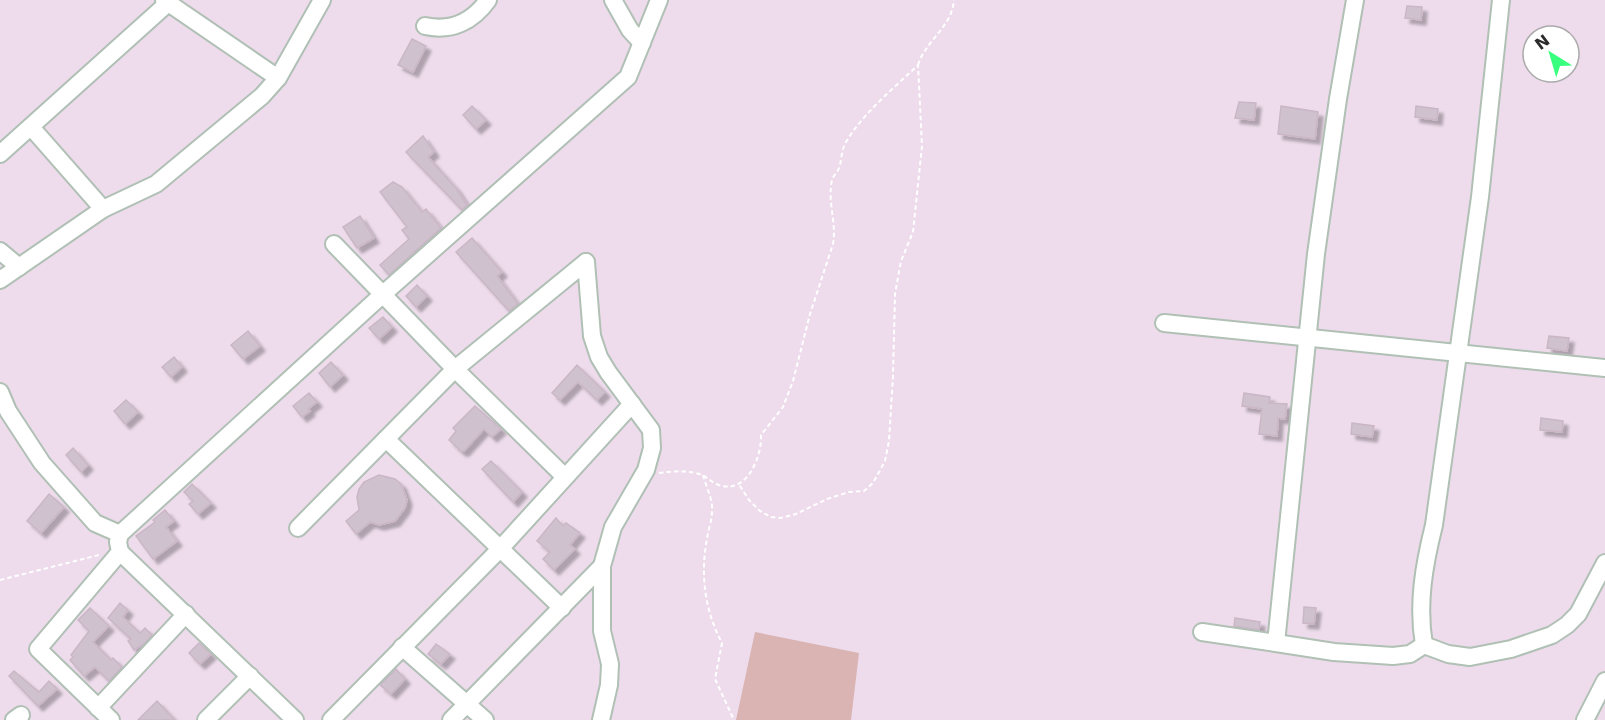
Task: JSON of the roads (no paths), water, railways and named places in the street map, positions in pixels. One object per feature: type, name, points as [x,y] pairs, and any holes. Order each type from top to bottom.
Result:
[{"type":"street","points":[[0,280],[103,209],[156,184],[262,96],[278,78],[322,0]]},
{"type":"street","points":[[425,26],[435,28],[459,25],[478,14],[488,0]]},
{"type":"street","points":[[613,0],[630,30],[642,43]]},
{"type":"street","points":[[111,720],[38,650],[120,545],[382,295],[627,77],[658,0]]},
{"type":"street","points":[[1276,643],[1316,255],[1334,122],[1355,0]]},
{"type":"street","points":[[1424,645],[1420,623],[1425,565],[1434,525],[1480,197],[1501,0]]},
{"type":"street","points":[[0,154],[166,2],[188,7],[278,78]]},
{"type":"street","points":[[31,127],[103,209]]},
{"type":"street","points":[[334,244],[454,369],[566,477]]},
{"type":"street","points":[[0,251],[19,267]]},
{"type":"street","points":[[298,528],[454,369],[586,262],[592,336],[599,357],[651,430],[652,448],[646,470],[613,526],[602,566],[602,631],[610,664],[609,685],[601,720]]},
{"type":"street","points":[[1164,323],[1605,368]]},
{"type":"street","points":[[0,392],[8,411],[42,463],[95,523],[120,545],[186,614],[295,720]]},
{"type":"street","points":[[331,720],[500,549],[632,404]]},
{"type":"street","points":[[386,439],[562,608]]},
{"type":"street","points":[[1424,645],[1448,654],[1470,657],[1511,649],[1552,635],[1578,614],[1605,564]]},
{"type":"street","points":[[451,720],[602,566]]},
{"type":"street","points":[[98,708],[186,614]]},
{"type":"street","points":[[1202,633],[1334,652],[1393,656],[1410,654],[1424,645]]},
{"type":"street","points":[[402,647],[485,720]]},
{"type":"street","points":[[206,720],[250,676]]},
{"type":"street","points":[[1585,720],[1605,681]]}]
